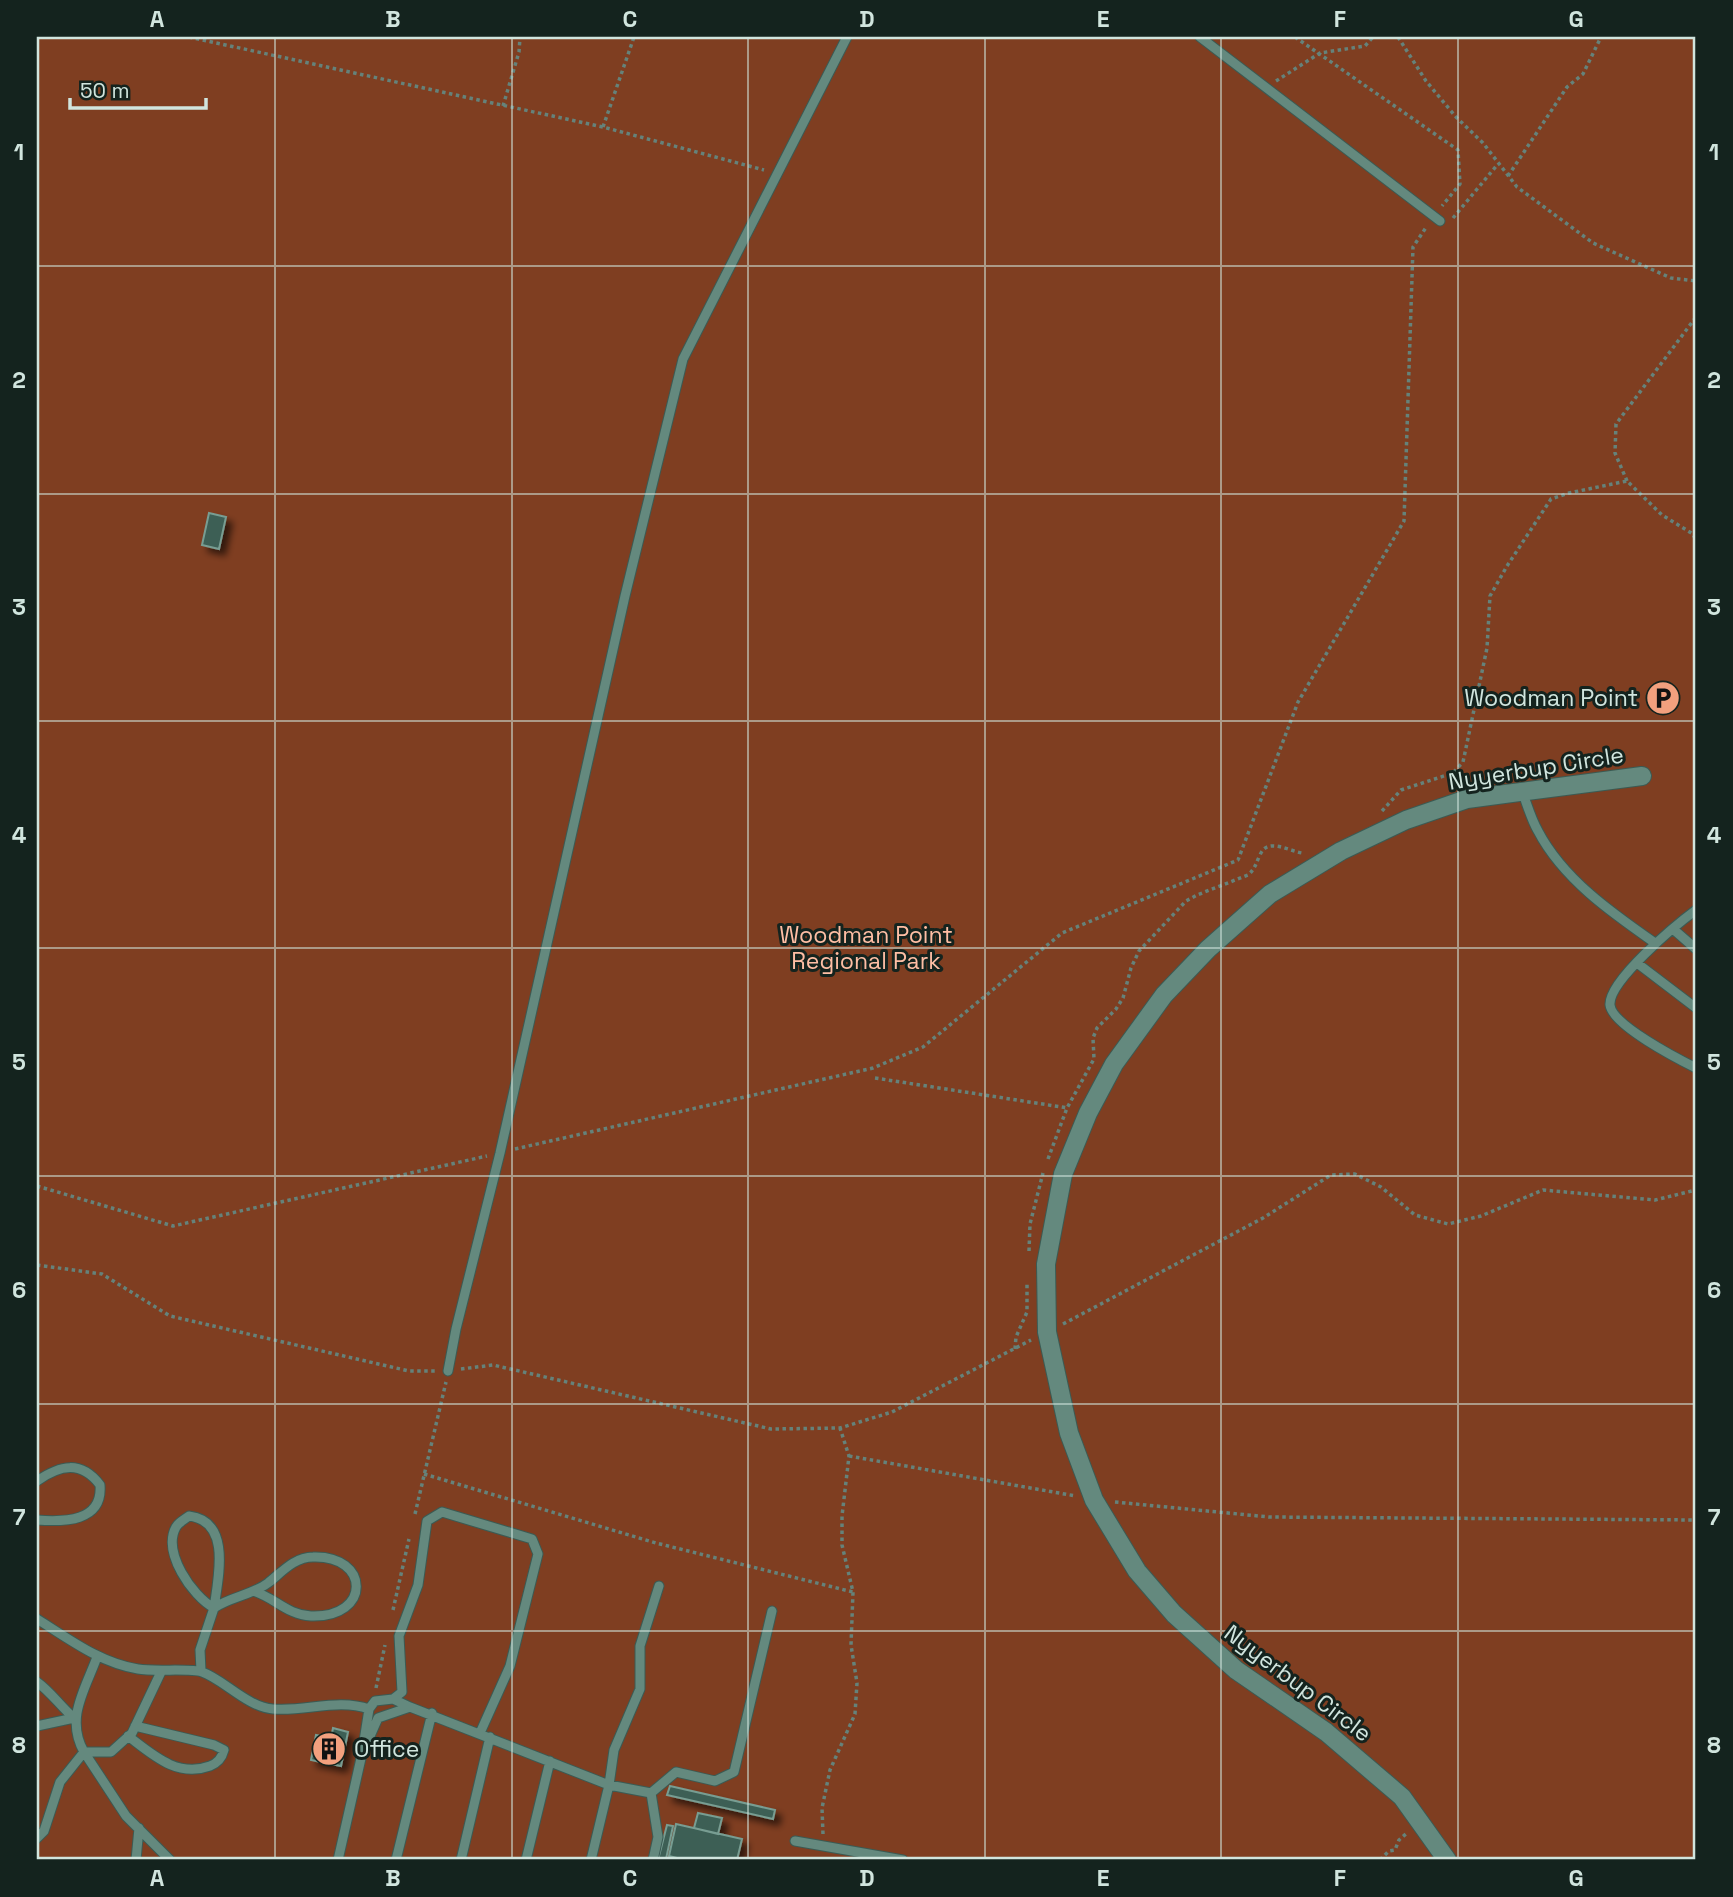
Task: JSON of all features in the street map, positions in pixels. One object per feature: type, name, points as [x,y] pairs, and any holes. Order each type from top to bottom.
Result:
[{"type":"street","name":"Nyyerbup Circle","points":[[1447,1860],[1402,1797],[1326,1732],[1236,1670],[1174,1614],[1137,1571],[1094,1500],[1069,1433],[1047,1332],[1046,1264],[1063,1174],[1086,1116],[1114,1065],[1164,995],[1208,949],[1270,894],[1341,851],[1406,820],[1467,799],[1642,776]]},
{"type":"lane","points":[[448,1371],[500,1153],[619,623],[683,359],[847,37]]},
{"type":"lane","points":[[1200,37],[1437,218]]},
{"type":"lane","points":[[1522,791],[1538,831],[1557,860],[1605,908],[1655,943]]},
{"type":"lane","points":[[1696,910],[1655,943],[1637,963],[1612,993],[1610,1006],[1616,1017],[1659,1049],[1696,1068]]},
{"type":"lane","points":[[1673,929],[1696,949]]},
{"type":"lane","points":[[1637,963],[1696,1008]]},
{"type":"lane","points":[[37,1481],[56,1469],[70,1467],[85,1470],[100,1485],[101,1495],[96,1506],[85,1516],[54,1522],[37,1520]]},
{"type":"lane","points":[[410,1707],[402,1692],[399,1636],[418,1585],[427,1521],[442,1512],[532,1539],[538,1554],[510,1666],[480,1733]]},
{"type":"lane","points":[[201,1671],[200,1650],[214,1608],[218,1573],[217,1536],[211,1524],[201,1518],[189,1516],[178,1524],[173,1535],[173,1552],[193,1592],[202,1602],[214,1608]]},
{"type":"lane","points":[[214,1608],[228,1599],[267,1584],[281,1570],[311,1556],[327,1558],[349,1569],[356,1578],[358,1587],[353,1601],[344,1609],[331,1614],[311,1616],[290,1612],[265,1594],[253,1591]]},
{"type":"lane","points":[[591,1860],[609,1785],[614,1750],[640,1689],[640,1646],[659,1586]]},
{"type":"lane","points":[[651,1793],[676,1772],[715,1780],[734,1772],[772,1611]]},
{"type":"lane","points":[[37,1619],[97,1657],[135,1669],[161,1672],[201,1671],[239,1696],[271,1709],[355,1704],[369,1709]]},
{"type":"lane","points":[[97,1657],[74,1718],[77,1739],[126,1816],[170,1860]]},
{"type":"lane","points":[[84,1752],[111,1752],[128,1736],[161,1672]]},
{"type":"lane","points":[[37,1682],[74,1718]]},
{"type":"lane","points":[[338,1860],[362,1754],[369,1709],[375,1701],[393,1699],[402,1692]]},
{"type":"lane","points":[[393,1699],[609,1785],[651,1793]]},
{"type":"lane","points":[[362,1754],[378,1718],[410,1707]]},
{"type":"lane","points":[[396,1860],[432,1713]]},
{"type":"lane","points":[[37,1726],[74,1718]]},
{"type":"lane","points":[[128,1736],[179,1769],[198,1770],[215,1764],[222,1757],[224,1750],[214,1745],[135,1726]]},
{"type":"lane","points":[[461,1860],[490,1737]]},
{"type":"lane","points":[[37,1838],[44,1831],[60,1782],[84,1752]]},
{"type":"lane","points":[[526,1860],[550,1761]]},
{"type":"lane","points":[[651,1793],[658,1838],[653,1860]]},
{"type":"lane","points":[[136,1860],[139,1828]]},
{"type":"lane","points":[[794,1841],[903,1860]]},
{"type":"path","points":[[189,37],[603,127],[776,173]]},
{"type":"path","points":[[503,106],[519,52],[520,37]]},
{"type":"path","points":[[603,127],[634,37]]},
{"type":"path","points":[[37,1186],[173,1226],[873,1068],[923,1047],[1062,933],[1238,859],[1298,702],[1404,521],[1413,247],[1460,184],[1458,150],[1295,37]]},
{"type":"path","points":[[1265,88],[1320,54],[1365,46],[1373,37]]},
{"type":"path","points":[[1398,37],[1426,81],[1456,117],[1483,143],[1517,187],[1593,243],[1671,278],[1696,281]]},
{"type":"path","points":[[1508,176],[1567,87],[1583,74],[1601,37]]},
{"type":"path","points":[[1437,218],[1446,227],[1498,164]]},
{"type":"path","points":[[1627,481],[1615,453],[1616,424],[1696,317]]},
{"type":"path","points":[[875,1078],[1067,1108],[1086,1116]]},
{"type":"path","points":[[37,1265],[102,1274],[170,1315],[409,1371],[448,1371],[493,1365],[771,1429],[840,1428],[892,1412],[1263,1218],[1331,1175],[1355,1174],[1381,1187],[1415,1215],[1448,1224],[1482,1216],[1544,1190],[1655,1200],[1696,1190]]},
{"type":"path","points":[[824,1846],[822,1808],[830,1770],[855,1714],[857,1683],[850,1644],[853,1592],[842,1545],[842,1516],[849,1456],[840,1428]]},
{"type":"path","points":[[849,1456],[1094,1500],[1269,1517],[1696,1520]]},
{"type":"path","points":[[424,1474],[656,1543],[853,1592]]},
{"type":"path","points":[[1380,1860],[1389,1851],[1395,1850],[1399,1840],[1408,1832]]},
{"type":"green space","name":"Woodman Point Regional Park","points":[[37,37],[1696,37],[1696,1860],[37,1860]]},
{"type":"building","points":[[209,513],[226,517],[219,549],[202,545]]},
{"type":"building","name":"Office","points":[[333,1728],[348,1732],[341,1766],[311,1760],[316,1735],[331,1738]]},
{"type":"building","points":[[670,1786],[775,1810],[773,1819],[667,1795]]},
{"type":"building","points":[[698,1813],[722,1818],[718,1834],[694,1828]]},
{"type":"building","points":[[676,1824],[742,1839],[737,1860],[685,1860],[669,1856]]},
{"type":"building","points":[[667,1825],[673,1826],[666,1859],[669,1860],[658,1860]]},
{"type":"place","name":"Woodman Point","points":[[1663,698]]},
{"type":"place","name":"Office","points":[[329,1749]]}]
